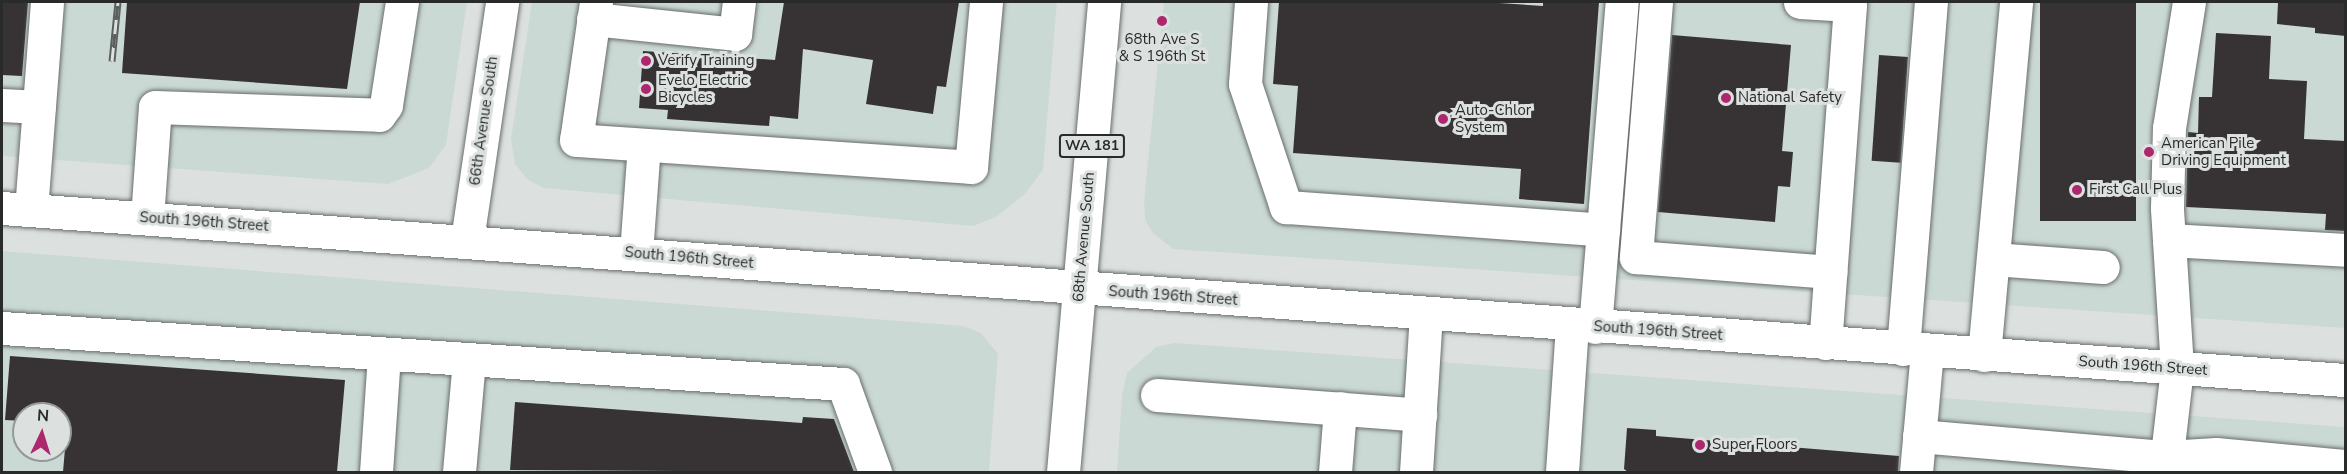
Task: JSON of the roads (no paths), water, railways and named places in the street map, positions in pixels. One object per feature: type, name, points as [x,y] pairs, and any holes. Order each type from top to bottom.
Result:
[{"type":"main road","points":[[16,209],[39,107],[46,2]]},
{"type":"main road","points":[[147,218],[155,107],[378,115],[386,105],[402,2]]},
{"type":"main road","name":"66th Avenue South","points":[[466,240],[502,2]]},
{"type":"main road","points":[[740,2],[735,34],[595,10],[576,140],[971,167],[986,2]]},
{"type":"main road","name":"68th Avenue South","points":[[1063,472],[1104,2]]},
{"type":"main road","points":[[1251,2],[1245,84],[1286,207],[1603,230]]},
{"type":"main road","points":[[1562,472],[1583,326],[1603,230],[1622,2]]},
{"type":"main road","points":[[1656,2],[1636,257],[1830,272]]},
{"type":"main road","points":[[1800,2],[1850,5],[1825,343]]},
{"type":"main road","points":[[1916,472],[1919,436],[1915,349],[1931,2]]},
{"type":"main road","points":[[1984,355],[2016,2]]},
{"type":"main road","points":[[2166,465],[2177,368],[2169,240],[2169,128],[2189,2]]},
{"type":"main road","points":[[2,105],[39,107]]},
{"type":"main road","points":[[636,253],[644,145]]},
{"type":"main road","name":"South 196th Street","points":[[16,209],[466,240],[1079,290],[2346,380]]},
{"type":"main road","points":[[2169,240],[2346,250]]},
{"type":"main road","points":[[1993,259],[2103,267]]},
{"type":"main road","points":[[1416,472],[1426,314]]},
{"type":"main road","points":[[2,328],[843,384],[875,472]]},
{"type":"main road","points":[[376,472],[384,354]]},
{"type":"main road","points":[[459,472],[469,360]]},
{"type":"main road","points":[[1156,395],[1420,415]]},
{"type":"main road","points":[[1335,472],[1340,408]]},
{"type":"main road","points":[[1919,436],[2166,465],[2346,466]]},
{"type":"railway","points":[[112,61],[118,2]]},
{"type":"place","name":"68th Ave S & S 196th St","points":[[1162,21]]},
{"type":"place","name":"Verify Training","points":[[646,61]]},
{"type":"place","name":"Evelo Electric Bicycles","points":[[646,89]]},
{"type":"place","name":"National Safety","points":[[1726,98]]},
{"type":"place","name":"Auto-Chlor System","points":[[1443,119]]},
{"type":"place","name":"American Pile Driving Equipment","points":[[2149,152]]},
{"type":"place","name":"First Call Plus","points":[[2077,190]]},
{"type":"place","name":"Super Floors","points":[[1700,445]]}]
